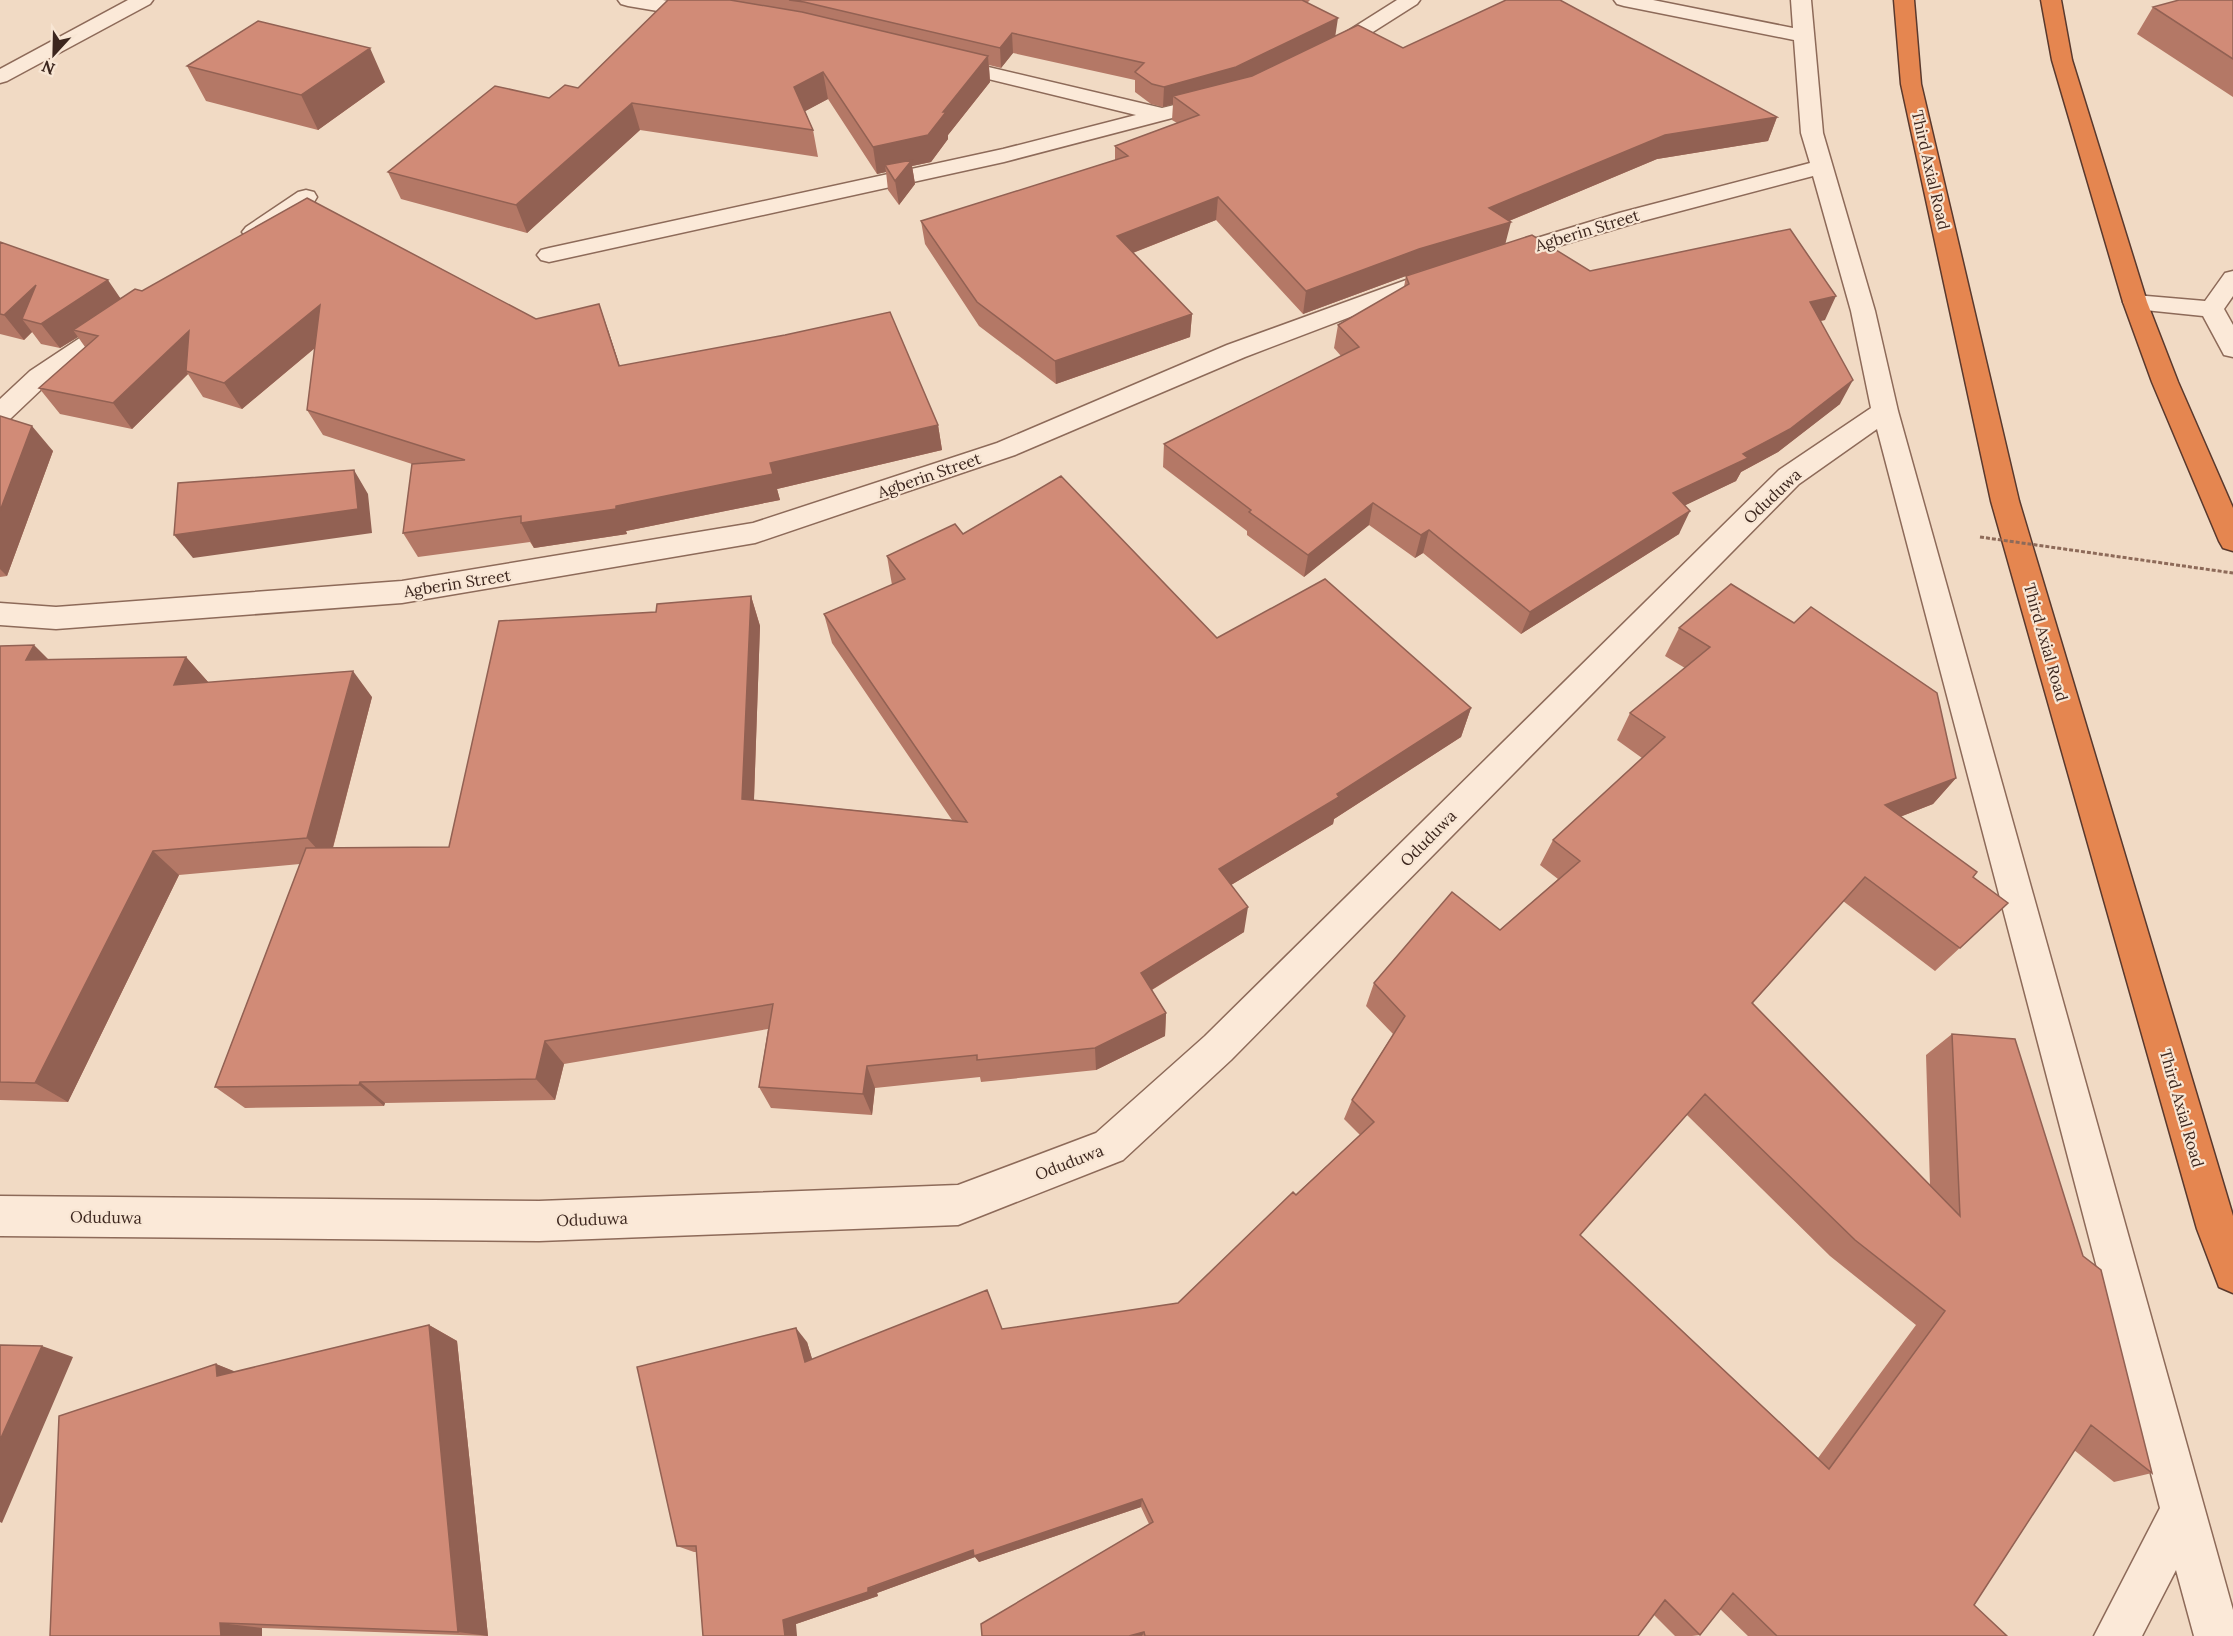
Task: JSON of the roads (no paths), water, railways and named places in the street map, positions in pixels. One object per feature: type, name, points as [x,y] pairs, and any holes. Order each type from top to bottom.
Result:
[{"type":"highway","name":"Third Axial Road","points":[[1904,0],[1911,84],[2006,501],[2217,1229],[2233,1273]]},
{"type":"highway","points":[[2051,0],[2062,60],[2135,302],[2165,382],[2233,541]]},
{"type":"street","points":[[0,77],[143,0]]},
{"type":"street","points":[[628,0],[728,17]]},
{"type":"street","points":[[1306,62],[1339,47],[1410,0]]},
{"type":"street","points":[[1624,0],[1804,36]]},
{"type":"street","points":[[1801,0],[1812,133],[1863,311],[1885,411],[2217,1636]]},
{"type":"street","points":[[922,57],[1163,115]]},
{"type":"street","points":[[549,255],[1004,155],[1230,96]]},
{"type":"street","name":"Agberin Street","points":[[0,614],[56,618],[402,592],[755,533],[1006,449],[1236,351],[1424,280],[1627,218],[1821,166]]},
{"type":"street","points":[[237,243],[306,196]]},
{"type":"street","points":[[2212,309],[2233,278]]},
{"type":"street","points":[[2135,302],[2212,309]]},
{"type":"street","points":[[2212,309],[2233,349]]},
{"type":"street","points":[[0,414],[39,377],[138,310]]},
{"type":"street","name":"Oduduwa","points":[[0,1216],[539,1221],[958,1205],[1109,1147],[1218,1048],[1789,477],[1885,411]]},
{"type":"street","points":[[2117,1636],[2182,1512]]}]
